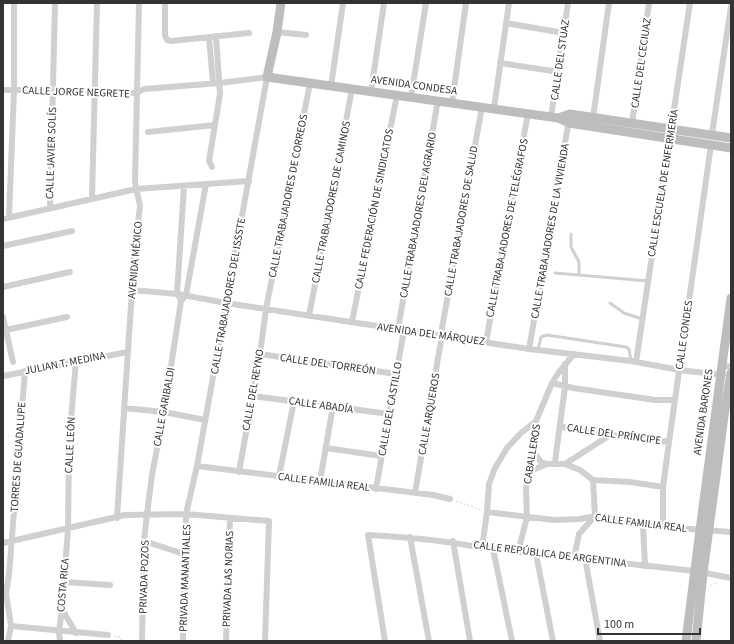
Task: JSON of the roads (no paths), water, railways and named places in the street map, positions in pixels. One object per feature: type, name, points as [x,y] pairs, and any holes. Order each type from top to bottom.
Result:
[{"type":"street","points":[[14,3],[14,90],[6,218],[136,189],[249,181]]},
{"type":"street","name":"CALLE JAVIER SOLÍS","points":[[50,208],[55,3]]},
{"type":"street","points":[[92,198],[96,92],[97,3]]},
{"type":"street","name":"AVENIDA MÉXICO","points":[[117,518],[132,274],[140,206],[135,182],[139,3]]},
{"type":"street","points":[[165,3],[165,35],[167,40],[171,41],[249,33]]},
{"type":"street","points":[[267,77],[277,32],[281,3]]},
{"type":"street","points":[[331,86],[343,3]]},
{"type":"street","points":[[371,92],[384,3]]},
{"type":"street","points":[[411,97],[426,3]]},
{"type":"street","points":[[452,103],[466,3]]},
{"type":"street","points":[[494,108],[509,3]]},
{"type":"street","name":"CALLE DEL STUAZ","points":[[555,117],[568,3]]},
{"type":"street","points":[[593,118],[609,3]]},
{"type":"street","name":"CALLE DEL CECIUAZ","points":[[632,123],[649,3]]},
{"type":"street","name":"CALLE ESCUELA DE ENFERMERÍA","points":[[633,362],[642,319],[690,3]]},
{"type":"street","points":[[712,134],[731,6]]},
{"type":"street","points":[[506,23],[564,33]]},
{"type":"street","points":[[277,32],[306,35]]},
{"type":"street","points":[[212,37],[216,83],[220,94],[209,161],[212,167]]},
{"type":"street","points":[[500,63],[559,72]]},
{"type":"street","name":"CALLE JORGE NEGRETE","points":[[3,90],[137,93],[144,88],[216,83],[267,77]]},
{"type":"street","name":"AVENIDA CONDESA","points":[[267,77],[555,117],[593,118],[672,128],[731,138]]},
{"type":"street","name":"CALLE TRABAJADORES DEL ISSSTE","points":[[186,514],[197,466],[267,77]]},
{"type":"street","name":"CALLE TRABAJADORES DE CORREOS","points":[[266,309],[310,83]]},
{"type":"street","name":"CALLE TRABAJADORES DE CAMINOS","points":[[309,316],[352,89]]},
{"type":"street","name":"CALLE FEDERACIÓN DE SINDICATOS","points":[[352,322],[397,95]]},
{"type":"street","name":"CALLE TRABAJADORES DEL AGRARIO","points":[[401,330],[438,100]]},
{"type":"street","name":"CALLE TRABAJADORES DE SALUD","points":[[442,336],[442,328],[482,107]]},
{"type":"street","name":"CALLE TRABAJADORES DE TELÉGRAFOS","points":[[486,342],[528,113]]},
{"type":"street","name":"AVENIDA CONDESA","points":[[569,118],[670,138],[731,148]]},
{"type":"street","name":"CALLE TRABAJADORES DE LA VIVIENDA","points":[[529,349],[569,118]]},
{"type":"street","points":[[148,132],[215,126]]},
{"type":"street","name":"CALLE CONDES","points":[[663,525],[663,487],[711,144]]},
{"type":"street","points":[[184,186],[176,294],[181,300],[186,295],[206,184]]},
{"type":"street","points":[[3,246],[72,231]]},
{"type":"street","points":[[3,287],[70,272]]},
{"type":"street","name":"AVENIDA DEL MÁRQUEZ","points":[[132,290],[186,295],[226,303],[401,330],[529,349],[633,362],[679,370],[721,370],[731,372]]},
{"type":"street","name":"AVENIDA BARONES","points":[[704,530],[721,370],[731,298]]},
{"type":"street","name":"CALLE GARIBALDI","points":[[147,514],[181,300]]},
{"type":"street","name":"CALLE DEL REYNO","points":[[239,472],[260,354],[266,309]]},
{"type":"street","points":[[3,317],[13,362]]},
{"type":"street","points":[[6,330],[67,318]]},
{"type":"street","name":"CALLE DEL CASTILLO","points":[[376,488],[396,374],[401,330]]},
{"type":"street","name":"CALLE ARQUEROS","points":[[415,493],[442,336]]},
{"type":"street","name":"JULIAN T. MEDINA","points":[[3,376],[128,352]]},
{"type":"street","name":"CALLE DEL TORREÓN","points":[[260,354],[396,374]]},
{"type":"street","name":"CABALLEROS","points":[[518,552],[527,517],[526,488],[530,471],[536,422],[552,383],[574,354]]},
{"type":"street","name":"CALLE LEÓN","points":[[68,529],[69,443],[76,361]]},
{"type":"street","points":[[556,464],[565,387],[565,364]]},
{"type":"street","name":"AVENIDA DEL MÁRQUEZ","points":[[721,370],[731,372]]},
{"type":"street","name":"TORRES DE GUADALUPE","points":[[11,626],[6,594],[12,542],[25,371]]},
{"type":"street","name":"AVENIDA BARONES","points":[[704,530],[731,372]]},
{"type":"street","points":[[552,383],[565,387],[655,400],[675,400]]},
{"type":"street","name":"CALLE ABADÍA","points":[[253,396],[389,414]]},
{"type":"street","points":[[279,476],[294,401]]},
{"type":"street","points":[[320,481],[333,406]]},
{"type":"street","points":[[124,408],[164,412],[205,420]]},
{"type":"street","points":[[482,548],[489,484],[496,468],[508,448],[521,433],[536,422]]},
{"type":"street","name":"CALLE DEL PRÍNCIPE","points":[[560,426],[579,431],[669,442]]},
{"type":"street","points":[[565,464],[610,435]]},
{"type":"street","points":[[326,448],[381,456]]},
{"type":"street","points":[[533,451],[538,459],[547,464]]},
{"type":"street","points":[[530,471],[547,464],[565,464],[580,470],[593,480],[630,482],[663,487]]},
{"type":"street","name":"CALLE FAMILIA REAL","points":[[197,466],[415,493],[450,499]]},
{"type":"street","points":[[574,558],[579,534],[595,516],[593,480]]},
{"type":"street","name":"CALLE FAMILIA REAL","points":[[487,512],[554,520],[580,519],[595,516],[643,524],[731,532]]},
{"type":"street","name":"PRIVADA POZOS","points":[[142,641],[144,541],[147,514]]},
{"type":"street","points":[[3,543],[125,515],[186,514],[269,521],[265,641]]},
{"type":"street","name":"PRIVADA MANANTIALES","points":[[183,641],[186,514]]},
{"type":"street","name":"PRIVADA LAS NORIAS","points":[[226,641],[230,518]]},
{"type":"street","points":[[643,524],[645,566]]},
{"type":"street","name":"COSTA RICA","points":[[60,641],[58,632],[62,608],[68,529]]},
{"type":"street","points":[[686,641],[699,572],[704,530]]},
{"type":"street","name":"CALLE REPÚBLICA DE ARGENTINA","points":[[385,641],[368,535],[410,537],[453,542],[482,548],[585,558],[699,572],[728,578]]},
{"type":"street","points":[[410,537],[429,641]]},
{"type":"street","points":[[144,541],[184,554]]},
{"type":"street","points":[[453,542],[470,641]]},
{"type":"street","points":[[493,549],[512,641]]},
{"type":"street","points":[[536,554],[553,641]]},
{"type":"street","points":[[585,558],[600,641]]},
{"type":"street","points":[[696,641],[701,591],[699,572]]},
{"type":"street","points":[[64,582],[110,585]]},
{"type":"street","points":[[62,608],[76,633]]},
{"type":"street","points":[[8,641],[11,626],[58,632],[108,635]]},
{"type":"lane","points":[[571,234],[571,247],[580,262],[579,276]]},
{"type":"lane","points":[[555,273],[648,281]]},
{"type":"lane","points":[[610,303],[624,313],[642,319]]},
{"type":"lane","points":[[538,349],[541,337],[547,335],[626,347],[629,349],[633,362]]}]
